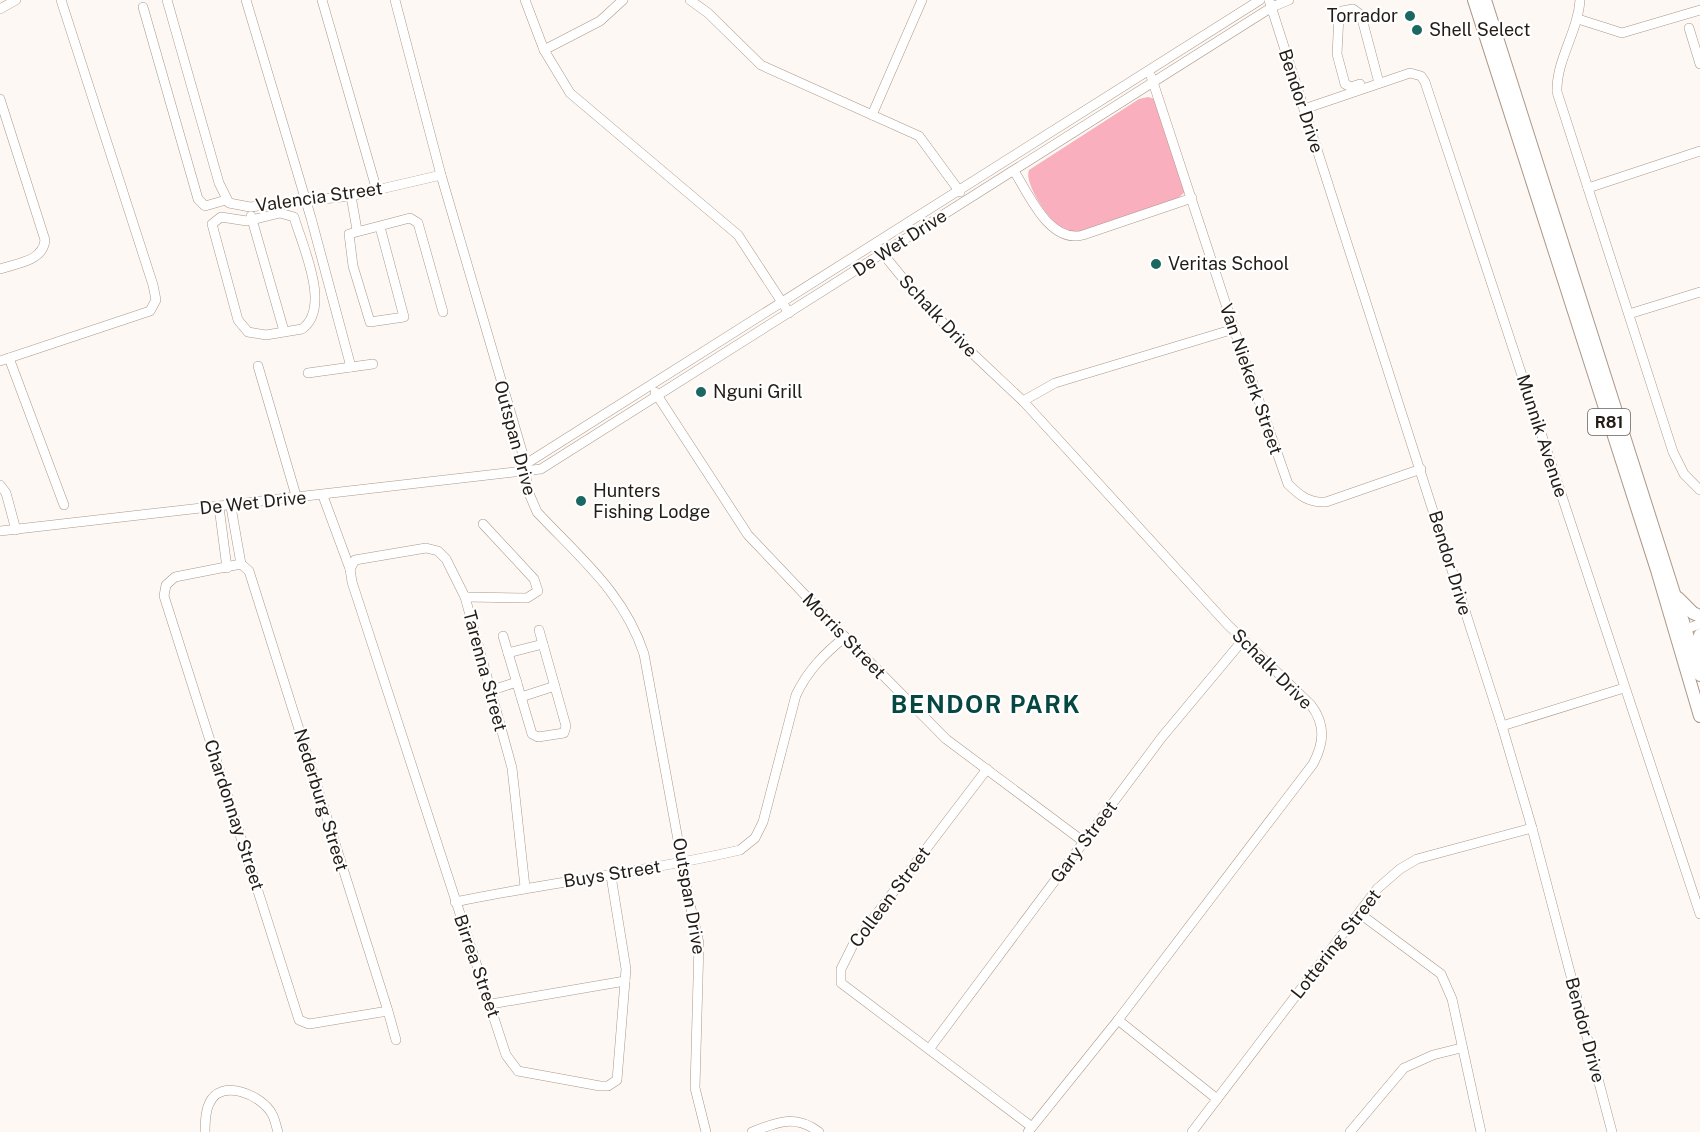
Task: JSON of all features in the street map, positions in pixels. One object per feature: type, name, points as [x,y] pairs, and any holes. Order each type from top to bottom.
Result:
[{"type":"main road","name":"R81","points":[[1474,0],[1653,558],[1679,631],[1700,716]]},
{"type":"main road","name":"R81","points":[[1485,0],[1673,589],[1679,631],[1699,672]]},
{"type":"main road","points":[[1673,589],[1682,603],[1700,616]]},
{"type":"main road","points":[[1699,672],[1700,635]]},
{"type":"street","points":[[0,9],[16,0]]},
{"type":"street","points":[[61,0],[156,300],[150,311],[5,359],[64,505]]},
{"type":"street","points":[[167,0],[226,200]]},
{"type":"street","points":[[246,0],[306,200],[351,367]]},
{"type":"street","points":[[322,0],[377,191]]},
{"type":"street","name":"Outspan Drive","points":[[394,0],[441,175],[526,469],[530,497],[537,512],[611,589],[640,641],[700,951],[695,1088],[706,1132]]},
{"type":"street","points":[[525,0],[544,50],[561,81],[579,103],[738,235],[789,313]]},
{"type":"street","points":[[544,50],[600,21],[623,0]]},
{"type":"street","points":[[690,0],[702,8],[761,65],[919,136],[965,201]]},
{"type":"street","points":[[872,115],[922,0]]},
{"type":"street","name":"De Wet Drive","points":[[526,469],[651,386],[1148,68],[1260,0]]},
{"type":"street","name":"De Wet Drive","points":[[0,531],[231,507],[507,473],[546,466],[883,255],[1271,3],[1289,0]]},
{"type":"street","points":[[1580,0],[1578,19],[1559,70],[1557,92],[1677,464],[1700,490]]},
{"type":"street","name":"Bendor Drive","points":[[1271,3],[1502,726],[1532,828],[1612,1132]]},
{"type":"street","name":"Valencia Street","points":[[143,7],[198,199],[205,206],[226,200],[235,205],[250,207],[351,196],[441,175]]},
{"type":"street","points":[[1353,9],[1361,15],[1378,81],[1352,87],[1345,84],[1337,54],[1339,19],[1342,11],[1353,9]]},
{"type":"street","points":[[1578,19],[1622,33],[1687,22],[1700,10]]},
{"type":"street","points":[[1687,22],[1700,64]]},
{"type":"street","name":"Van Niekerk Street","points":[[1148,68],[1288,484],[1297,493],[1315,503],[1326,502],[1421,469]]},
{"type":"street","name":"Munnik Avenue","points":[[1304,109],[1378,81],[1410,73],[1421,76],[1425,82],[1700,914]]},
{"type":"street","points":[[0,99],[45,240],[41,254],[0,269]]},
{"type":"street","points":[[1588,188],[1700,151]]},
{"type":"street","points":[[1014,171],[1051,226],[1068,236],[1083,235],[1192,198]]},
{"type":"street","points":[[351,196],[357,230]]},
{"type":"street","points":[[250,207],[284,332]]},
{"type":"street","points":[[280,213],[294,217],[314,282],[315,307],[306,326],[302,329],[266,335],[243,329],[211,228],[216,219],[224,217],[252,221],[280,213]]},
{"type":"street","points":[[380,227],[405,313],[403,318],[373,323],[367,317],[353,266],[349,234],[357,230],[380,227],[410,218],[418,223],[443,312]]},
{"type":"street","name":"Schalk Drive","points":[[875,244],[972,353],[1023,401],[1243,640],[1319,716],[1323,734],[1320,749],[1313,764],[1118,1020],[1030,1130]]},
{"type":"street","points":[[1629,315],[1700,292]]},
{"type":"street","points":[[1023,401],[1055,383],[1234,329]]},
{"type":"street","points":[[308,373],[373,364]]},
{"type":"street","points":[[258,366],[297,499]]},
{"type":"street","name":"Morris Street","points":[[651,386],[748,535],[946,739],[1084,842]]},
{"type":"street","points":[[0,485],[6,494],[16,530]]},
{"type":"street","name":"Birrea Street","points":[[323,496],[350,566],[455,902],[491,1004],[506,1055],[513,1067],[528,1075],[608,1086],[614,1084],[619,1075],[625,950],[611,876]]},
{"type":"street","points":[[219,507],[227,568],[241,564]]},
{"type":"street","name":"Nederburg Street","points":[[231,507],[241,564],[249,571],[396,1040]]},
{"type":"street","points":[[465,597],[527,598],[538,591],[534,579],[483,524]]},
{"type":"street","name":"Tarenna Street","points":[[350,566],[365,556],[426,548],[438,551],[449,562],[465,597],[514,776],[525,887]]},
{"type":"street","name":"Chardonnay Street","points":[[227,568],[175,577],[166,585],[164,596],[298,1017],[305,1024],[388,1011]]},
{"type":"street","points":[[1679,631],[1700,624]]},
{"type":"street","points":[[503,636],[535,737],[564,733],[566,726],[539,630]]},
{"type":"street","name":"Buys Street","points":[[455,902],[525,887],[611,876],[684,863],[740,850],[755,838],[763,822],[800,687],[813,666],[845,637]]},
{"type":"street","name":"Gary Street","points":[[930,1048],[1162,737],[1243,640]]},
{"type":"street","points":[[508,652],[543,644]]},
{"type":"street","points":[[489,691],[517,682]]},
{"type":"street","points":[[521,697],[555,686]]},
{"type":"street","points":[[1502,726],[1624,688]]},
{"type":"street","name":"Colleen Street","points":[[987,769],[853,945],[841,969],[843,988],[930,1048],[1030,1130]]},
{"type":"street","name":"Lottering Street","points":[[1192,1132],[1377,889],[1410,863],[1532,828]]},
{"type":"street","points":[[1359,913],[1441,974],[1452,999],[1481,1132]]},
{"type":"street","points":[[491,1004],[625,981]]},
{"type":"street","points":[[1118,1020],[1217,1099]]},
{"type":"street","points":[[1350,1132],[1404,1068],[1433,1055],[1461,1048]]},
{"type":"street","points":[[205,1132],[208,1104],[220,1092],[238,1091],[253,1096],[265,1104],[273,1114],[278,1132]]},
{"type":"street","points":[[752,1132],[799,1120],[819,1132]]},
{"type":"shaded area","points":[[1148,97],[1155,99],[1185,192],[1177,199],[1078,232],[1064,231],[1039,203],[1030,184],[1029,170],[1139,99]]},
{"type":"place","name":"Torrador","points":[[1410,16]]},
{"type":"place","name":"Shell Select","points":[[1417,30]]},
{"type":"place","name":"Veritas School","points":[[1156,264]]},
{"type":"place","name":"Nguni Grill","points":[[701,392]]},
{"type":"place","name":"Hunters Fishing Lodge","points":[[581,501]]},
{"type":"district","name":"BENDOR PARK","points":[[986,705]]}]
